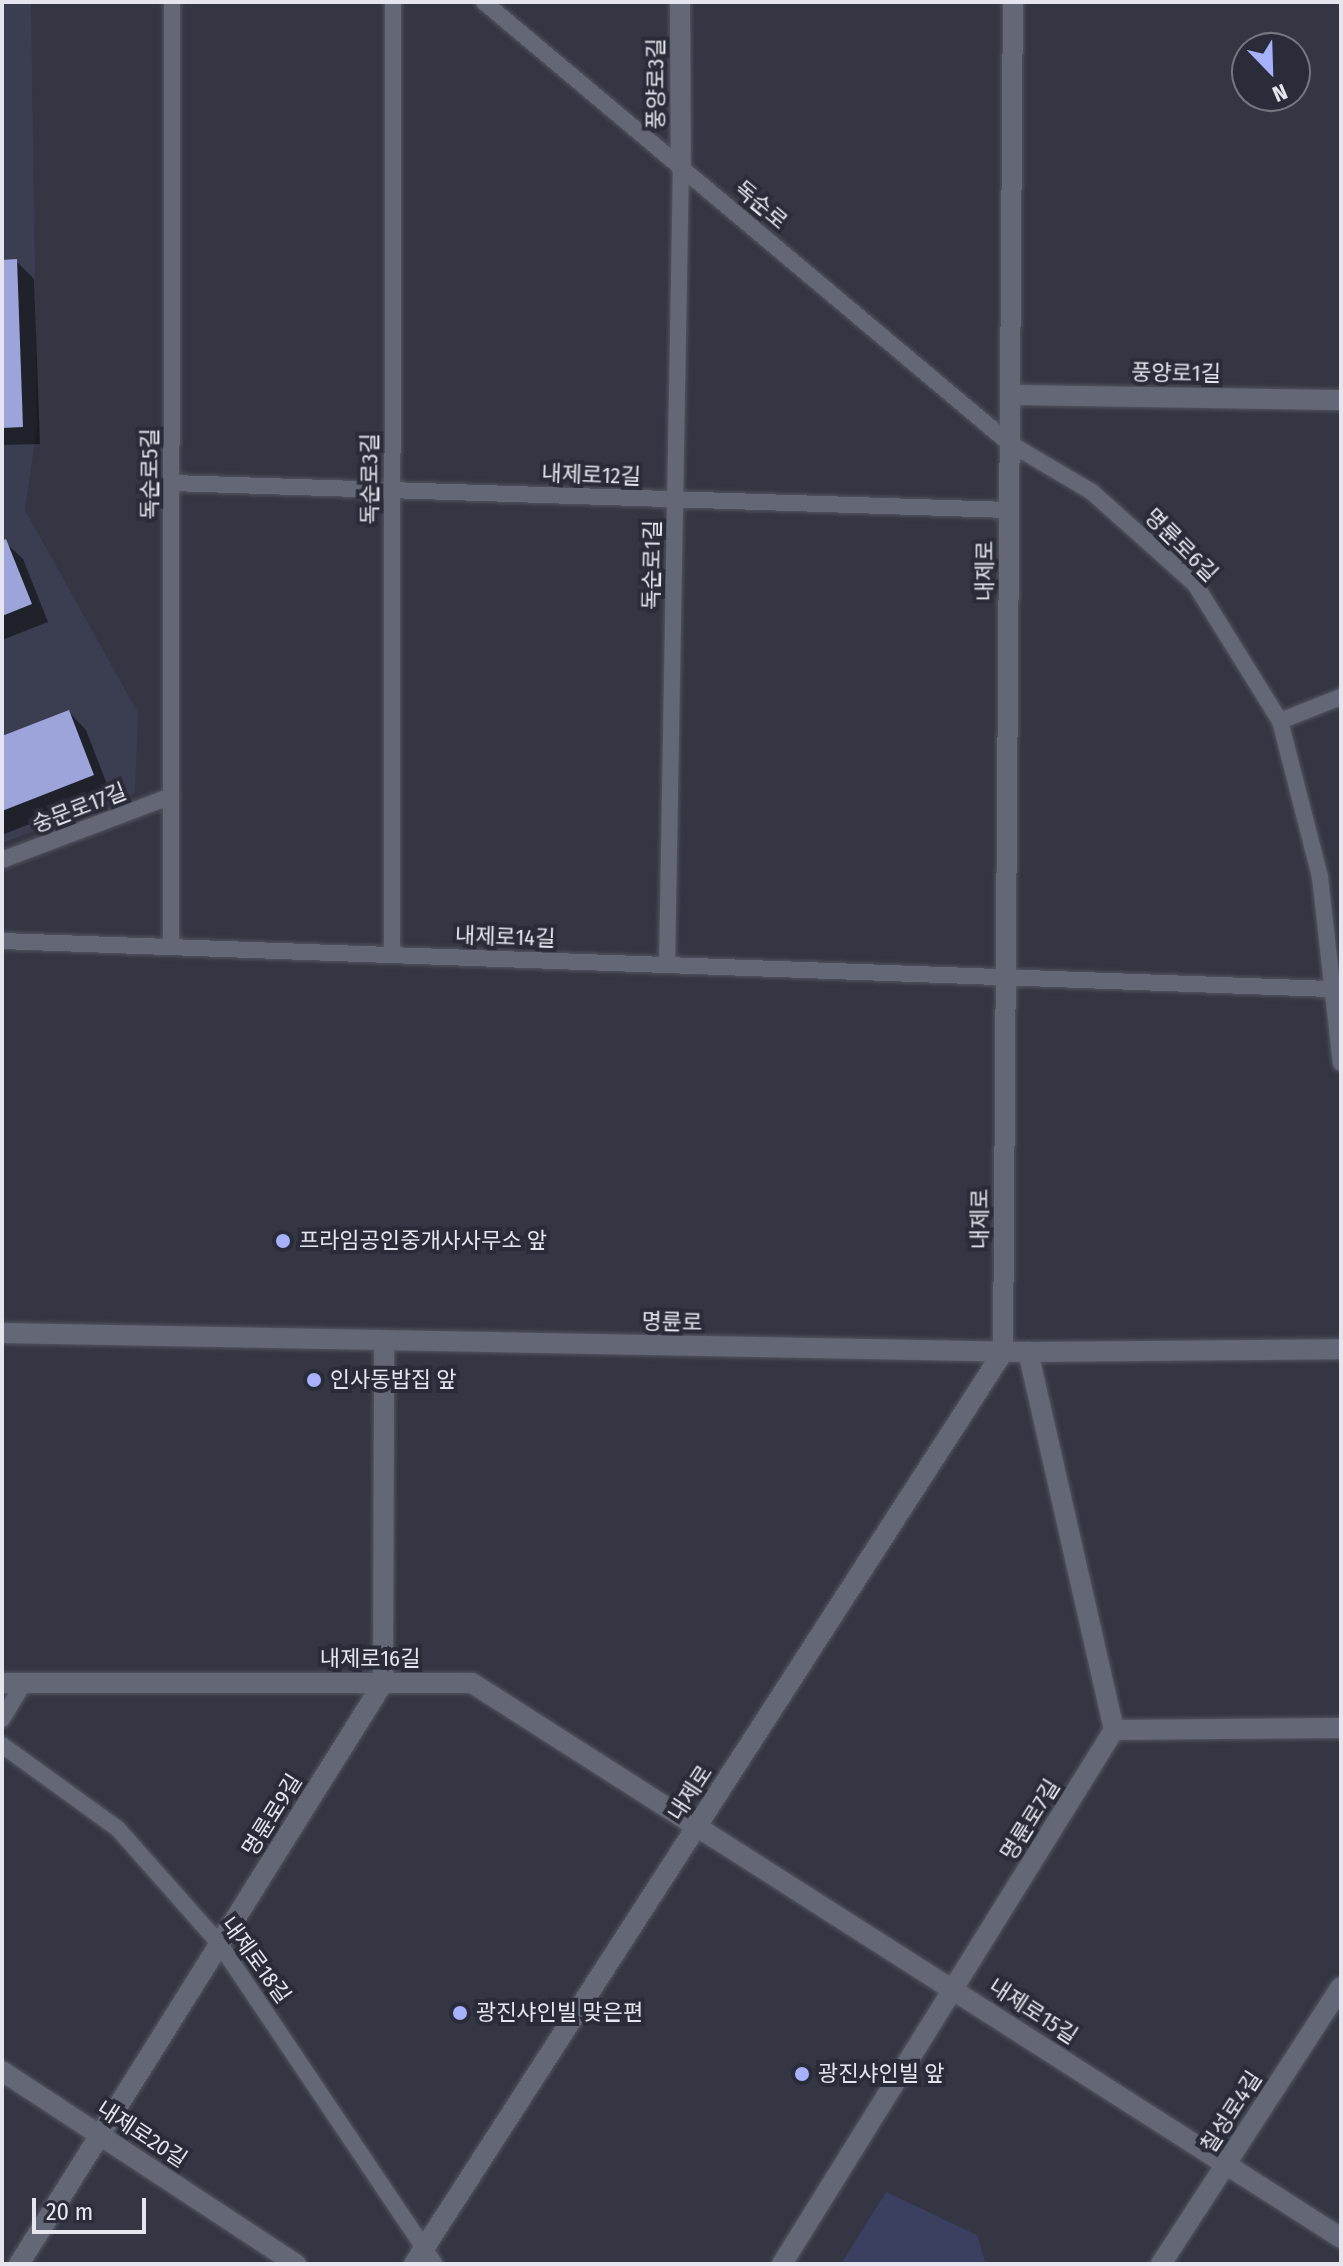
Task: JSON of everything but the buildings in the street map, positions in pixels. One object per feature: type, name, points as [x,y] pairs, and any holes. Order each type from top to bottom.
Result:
[{"type":"street","name":"풍양로3길","points":[[680,2],[681,166]]},
{"type":"street","name":"내제로","points":[[414,2264],[1003,1352],[1013,2]]},
{"type":"street","name":"풍양로1길","points":[[1010,395],[1341,400]]},
{"type":"street","name":"명륜로","points":[[2,1333],[1003,1352],[1341,1349]]},
{"type":"street","points":[[383,1683],[384,1340]]},
{"type":"street","points":[[1028,1352],[1114,1730],[1341,1728]]},
{"type":"street","name":"내제로16길","points":[[2,1683],[472,1683],[698,1824]]},
{"type":"street","name":"명륜로9길","points":[[19,2264],[383,1683]]},
{"type":"street","name":"명륜로7길","points":[[782,2264],[1114,1730]]},
{"type":"street","name":"내제로15길","points":[[698,1824],[1341,2238]]},
{"type":"street","name":"칠성로4길","points":[[1161,2264],[1341,1987]]},
{"type":"street","name":"내제로20길","points":[[2,2071],[296,2264]]},
{"type":"lane","name":"독순로5길","points":[[171,947],[172,2]]},
{"type":"lane","name":"독순로3길","points":[[392,955],[393,2]]},
{"type":"lane","name":"독순로","points":[[484,2],[1009,443]]},
{"type":"lane","name":"독순로1길","points":[[667,965],[681,166]]},
{"type":"lane","name":"명륜로6길","points":[[1009,443],[1092,492],[1195,584],[1280,721],[1320,877],[1341,1063]]},
{"type":"lane","name":"내제로12길","points":[[172,483],[1009,510]]},
{"type":"lane","points":[[1280,721],[1341,697]]},
{"type":"lane","name":"숭문로17길","points":[[2,860],[171,796]]},
{"type":"lane","name":"내제로14길","points":[[2,941],[1333,989]]},
{"type":"lane","points":[[2,1719],[24,1683]]},
{"type":"lane","name":"내제로18길","points":[[2,1745],[118,1829],[219,1943],[427,2244],[435,2264]]},
{"type":"shaded area","points":[[2,2],[31,2],[37,426],[25,510],[138,713],[135,793],[2,843]]},
{"type":"shaded area","points":[[886,2192],[977,2235],[986,2264],[841,2264]]},
{"type":"place","name":"프라임공인중개사사무소 앞","points":[[283,1241]]},
{"type":"place","name":"인사동밥집 앞","points":[[314,1380]]},
{"type":"place","name":"광진샤인빌 맞은편","points":[[460,2013]]},
{"type":"place","name":"광진샤인빌 앞","points":[[802,2074]]}]
